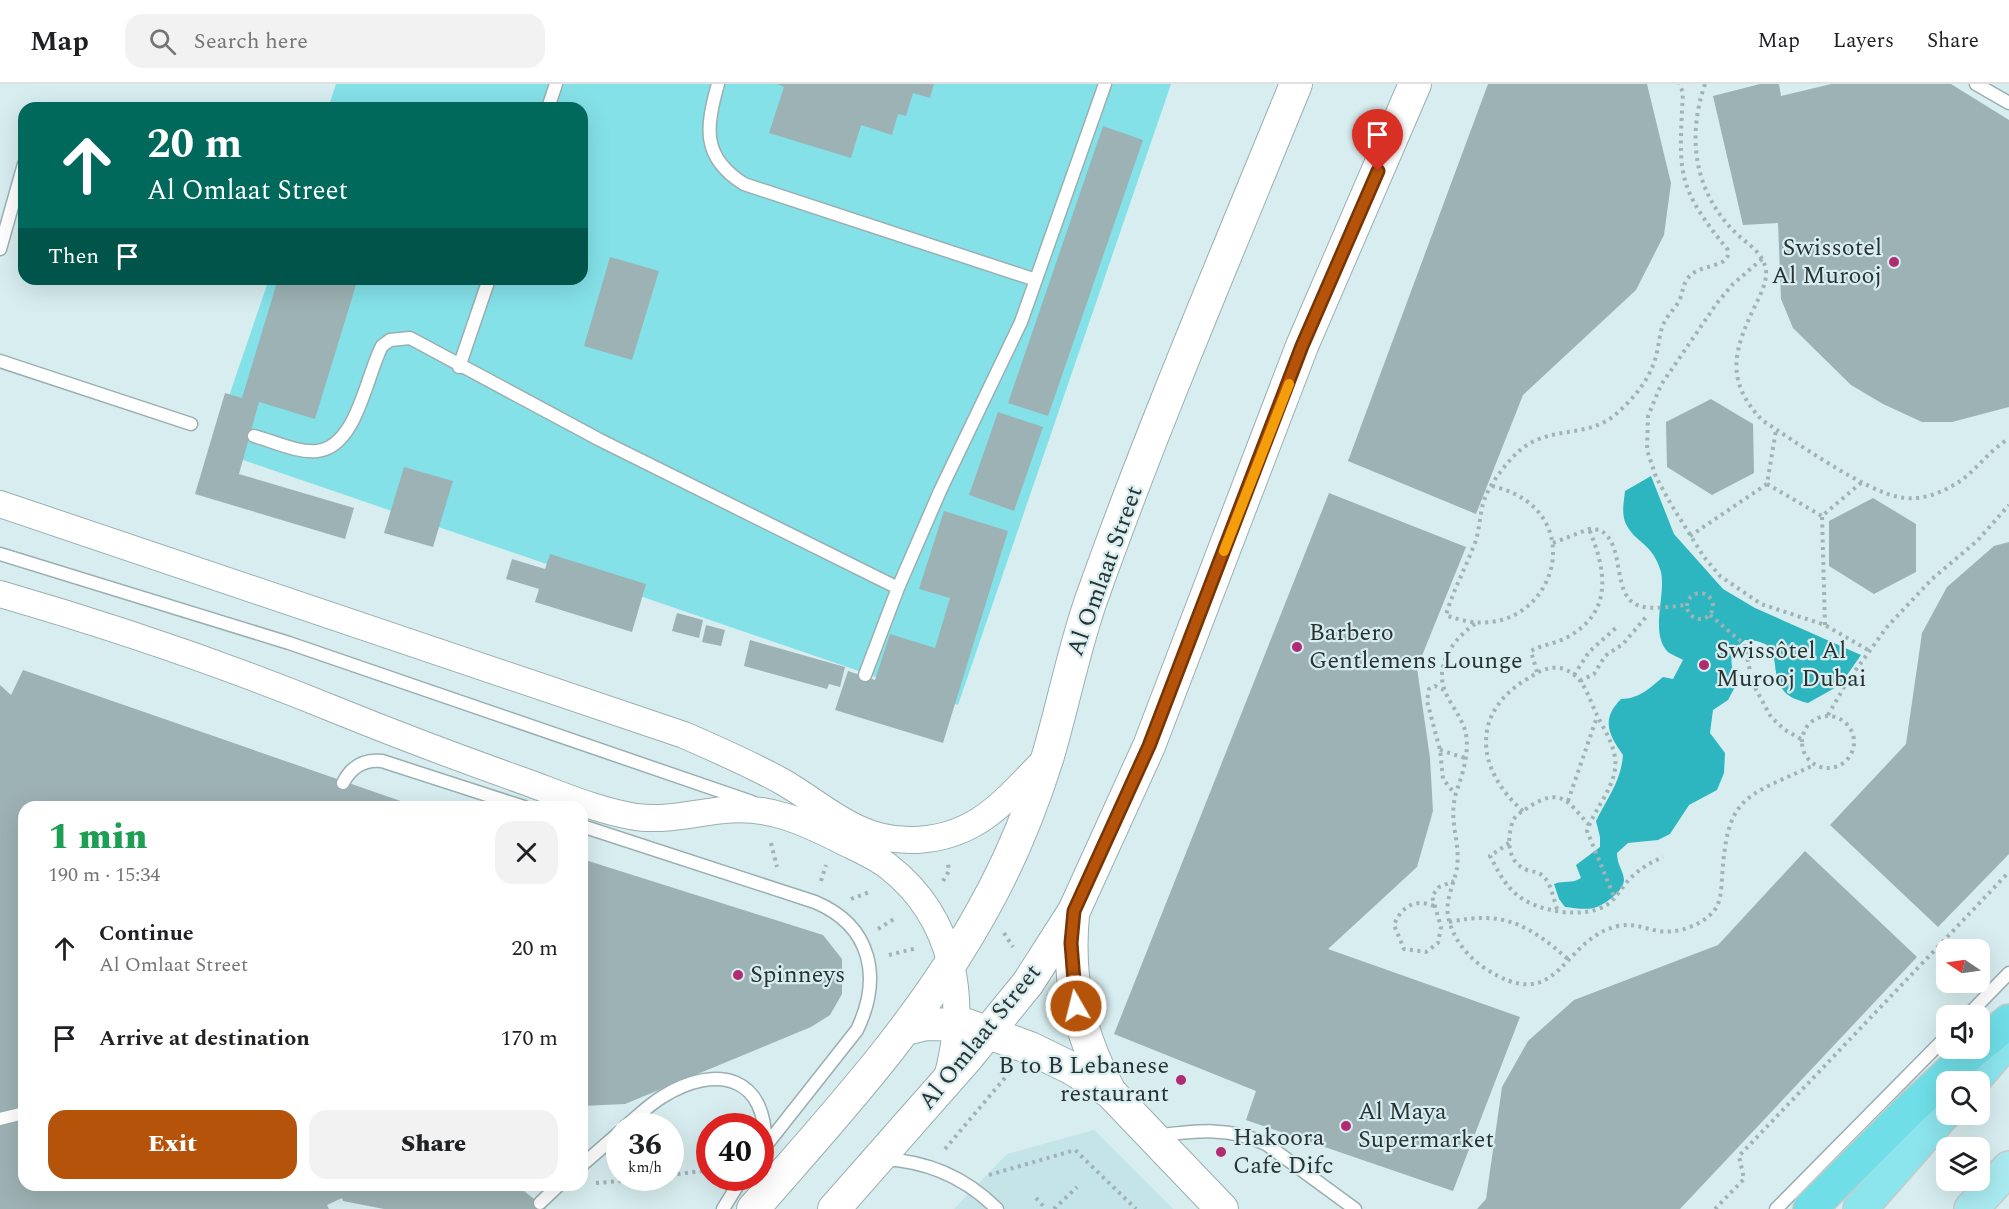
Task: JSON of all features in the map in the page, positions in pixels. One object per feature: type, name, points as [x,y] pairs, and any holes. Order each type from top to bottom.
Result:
[{"type":"highway","points":[[1990,1037],[2009,1021]]},
{"type":"highway","points":[[1981,1071],[2009,1039]]},
{"type":"highway","points":[[1810,1209],[1906,1113],[1964,1059]]},
{"type":"highway","points":[[1860,1209],[1936,1123]]},
{"type":"main road","points":[[1971,1209],[2009,1168]]},
{"type":"street","name":"Al Omlaat Street","points":[[753,1209],[906,1029],[949,952],[1007,863],[1047,758],[1077,642],[1117,530],[1296,84]]},
{"type":"street","name":"Al Omlaat Street","points":[[834,1209],[913,1120],[1028,983],[1074,911],[1149,746],[1302,346],[1415,84]]},
{"type":"street","points":[[0,504],[684,735],[765,772],[859,829],[877,846],[922,900],[949,952],[957,993],[957,1023],[946,1081]]},
{"type":"street","points":[[0,594],[185,652],[444,753],[578,801]]},
{"type":"street","points":[[588,805],[641,817],[663,819],[725,810],[772,812],[835,837],[877,846],[929,840],[963,830],[995,808],[1047,758]]},
{"type":"street","points":[[1074,911],[1071,964],[1076,1006],[1095,1065],[1110,1092],[1222,1209]]},
{"type":"street","points":[[906,1029],[926,1024],[957,1023],[988,1031],[1071,1068],[1110,1092]]},
{"type":"lane","points":[[550,102],[556,84]]},
{"type":"lane","points":[[718,84],[711,112],[710,141],[722,167],[744,184],[1036,280]]},
{"type":"lane","points":[[865,675],[898,588],[982,401],[1003,362],[1036,280],[1105,84]]},
{"type":"lane","points":[[1976,84],[2009,103]]},
{"type":"lane","points":[[0,249],[18,185]]},
{"type":"lane","points":[[459,367],[487,285]]},
{"type":"lane","points":[[254,436],[304,450],[315,451],[336,445],[350,428],[382,346],[390,340],[410,338],[459,367],[898,588]]},
{"type":"lane","points":[[0,361],[191,424]]},
{"type":"lane","points":[[0,554],[398,679],[522,724],[713,787],[772,812]]},
{"type":"lane","points":[[344,783],[355,767],[372,760],[382,761],[505,801]]},
{"type":"lane","points":[[588,828],[828,907],[847,923],[860,941],[872,974],[871,993],[857,1030],[774,1136]]},
{"type":"lane","points":[[1978,1005],[2009,973]]},
{"type":"lane","points":[[1776,1209],[1936,1047]]},
{"type":"lane","points":[[642,1113],[678,1088],[712,1078],[729,1080],[743,1086],[759,1104],[762,1113]]},
{"type":"lane","points":[[0,1119],[18,1114]]},
{"type":"lane","points":[[1152,1136],[1215,1130],[1253,1137],[1266,1143],[1355,1209]]},
{"type":"lane","points":[[588,1160],[606,1144]]},
{"type":"lane","points":[[879,1159],[900,1160],[941,1170],[978,1192],[997,1209]]},
{"type":"lane","points":[[540,1203],[553,1191]]},
{"type":"lane","points":[[723,1209],[734,1191]]},
{"type":"path","points":[[1476,624],[1446,615],[1453,590],[1473,548],[1482,507],[1492,486],[1512,458],[1532,441],[1563,431],[1591,428],[1614,416],[1644,384],[1656,357],[1663,324],[1676,306],[1686,281],[1699,268],[1724,263],[1727,260],[1728,250],[1709,228],[1696,207],[1681,171],[1683,92],[1679,84]]},
{"type":"path","points":[[1705,84],[1696,135],[1698,169],[1702,185],[1723,221],[1762,259],[1766,268],[1764,287],[1738,344],[1736,369],[1742,393],[1750,408],[1776,430],[1862,482],[1888,495],[1901,498],[1925,497],[1954,485],[1971,474],[1996,448],[2009,439]]},
{"type":"path","points":[[1762,259],[1733,284],[1717,303],[1661,386],[1648,416],[1647,450],[1656,477],[1690,536],[1720,576],[1761,604],[1825,625],[1868,650]]},
{"type":"path","points":[[1690,536],[1767,484],[1776,430]]},
{"type":"path","points":[[1822,516],[1862,482]]},
{"type":"path","points":[[1767,484],[1822,516]]},
{"type":"path","points":[[1492,486],[1514,493],[1527,501],[1546,523],[1553,543],[1554,562],[1550,577],[1534,601],[1507,619],[1476,624],[1464,632],[1448,655],[1443,684],[1465,731],[1465,758],[1452,812],[1457,854],[1455,880],[1449,896],[1449,922],[1458,943],[1470,956],[1505,980],[1521,984],[1543,981],[1560,972],[1585,944],[1617,926],[1638,925],[1671,931],[1696,924],[1712,914],[1720,901],[1723,846],[1734,813],[1756,792],[1814,765]]},
{"type":"path","points":[[1828,715],[1846,722],[1855,739],[1854,749],[1842,765],[1823,768],[1814,765],[1807,758],[1802,739],[1810,722],[1828,715],[1868,650],[1932,579],[1977,541],[2009,505]]},
{"type":"path","points":[[1822,516],[1825,625]]},
{"type":"path","points":[[1553,543],[1589,529],[1600,530],[1612,542],[1624,592],[1629,600],[1642,607],[1687,605]]},
{"type":"path","points":[[1538,672],[1531,651],[1566,638],[1580,628],[1592,616],[1601,599],[1604,579],[1589,529]]},
{"type":"path","points":[[1702,593],[1711,599],[1713,610],[1710,615],[1697,619],[1690,614],[1687,605],[1692,596],[1702,593]]},
{"type":"path","points":[[1710,615],[1744,644],[1753,684],[1760,702],[1785,730],[1802,739]]},
{"type":"path","points":[[1580,681],[1594,674],[1605,656],[1623,644],[1646,617]]},
{"type":"path","points":[[1574,675],[1589,652],[1618,626]]},
{"type":"path","points":[[1523,811],[1508,798],[1493,774],[1488,756],[1488,724],[1500,699],[1509,689],[1538,672],[1553,667],[1574,675],[1580,681],[1615,752],[1615,771],[1587,831],[1615,899]]},
{"type":"path","points":[[1447,692],[1442,687],[1435,686],[1426,695],[1440,750],[1443,779],[1455,794]]},
{"type":"path","points":[[1568,801],[1597,716]]},
{"type":"path","points":[[1440,750],[1465,758]]},
{"type":"path","points":[[1557,910],[1547,880],[1537,872],[1517,864],[1511,855],[1509,843],[1513,820],[1523,811],[1550,796],[1568,801],[1589,825]]},
{"type":"path","points":[[772,812],[784,892]]},
{"type":"path","points":[[815,902],[835,837]]},
{"type":"path","points":[[1509,843],[1490,856],[1506,884],[1523,900],[1557,910],[1593,910],[1615,899],[1632,876],[1663,857]]},
{"type":"path","points":[[1715,1209],[1744,1179],[1739,1156],[2009,872]]},
{"type":"path","points":[[828,907],[904,880]]},
{"type":"path","points":[[1434,906],[1426,903],[1410,905],[1397,917],[1394,925],[1404,949],[1426,952],[1438,943],[1441,927],[1434,906],[1432,901],[1434,891],[1455,880]]},
{"type":"path","points":[[1449,922],[1490,917],[1511,920],[1529,929],[1569,960]]},
{"type":"path","points":[[868,960],[949,952]]},
{"type":"path","points":[[945,1149],[1030,1048]]},
{"type":"path","points":[[913,1120],[953,1156]]},
{"type":"path","points":[[978,1179],[1075,1150],[1136,1209]]},
{"type":"path","points":[[593,1183],[606,1182]]},
{"type":"path","points":[[1054,1209],[1077,1187]]},
{"type":"path","points":[[1036,1198],[1046,1209]]},
{"type":"shaded area","points":[[336,84],[1171,84],[958,705],[211,449],[267,285],[588,285],[588,102],[330,102]]},
{"type":"shaded area","points":[[1651,476],[1674,534],[1723,589],[1755,608],[1861,655],[1840,685],[1808,703],[1788,695],[1783,690],[1778,681],[1774,657],[1766,645],[1758,641],[1745,640],[1732,655],[1736,685],[1728,700],[1713,710],[1710,733],[1725,753],[1724,773],[1717,790],[1689,805],[1670,834],[1658,840],[1628,843],[1617,853],[1624,880],[1621,889],[1613,897],[1594,908],[1565,907],[1559,899],[1554,884],[1581,878],[1576,865],[1600,847],[1596,821],[1622,765],[1623,755],[1609,727],[1611,713],[1621,699],[1639,695],[1663,677],[1673,679],[1683,660],[1667,651],[1662,643],[1659,624],[1662,581],[1658,562],[1630,530],[1624,516],[1625,491]]},
{"type":"shaded area","points":[[1094,1130],[1173,1209],[954,1209],[1007,1154]]},
{"type":"building","points":[[777,84],[934,84],[930,98],[913,93],[906,116],[898,114],[892,135],[861,125],[851,158],[769,133],[784,87]]},
{"type":"building","points":[[1488,84],[1647,84],[1671,183],[1664,235],[1636,290],[1523,395],[1476,514],[1348,461]]},
{"type":"building","name":"Swissotel Al Murooj","points":[[1760,84],[1779,84],[1781,96],[1831,84],[1951,84],[2009,120],[2009,407],[1952,422],[1922,422],[1883,404],[1851,385],[1793,328],[1781,299],[1778,223],[1743,225],[1713,96]]},
{"type":"building","points":[[1103,126],[1143,140],[1048,416],[1008,403]]},
{"type":"building","points":[[610,257],[659,271],[632,360],[584,346]]},
{"type":"building","points":[[276,285],[356,285],[315,419],[259,402],[239,474],[354,508],[345,539],[195,494],[225,393],[242,398]]},
{"type":"building","points":[[1711,399],[1753,424],[1754,473],[1712,495],[1667,467],[1666,422]]},
{"type":"building","points":[[998,412],[1043,427],[1014,511],[969,495]]},
{"type":"building","points":[[404,467],[453,481],[433,547],[384,533]]},
{"type":"building","points":[[1329,493],[1466,547],[1417,668],[1430,758],[1433,811],[1417,867],[1328,949],[1520,1017],[1453,1191],[1246,1120],[1256,1091],[1114,1034]]},
{"type":"building","points":[[1873,498],[1916,524],[1916,572],[1874,594],[1829,566],[1829,521]]},
{"type":"building","points":[[944,511],[1008,531],[943,743],[835,710],[848,671],[875,680],[890,634],[935,648],[950,598],[919,589]]},
{"type":"building","points":[[2009,542],[2009,854],[1938,927],[1830,825],[1906,744],[1922,633],[1947,587],[1994,546]]},
{"type":"building","points":[[550,554],[646,584],[632,632],[535,602],[539,589],[506,579],[512,559],[545,569]]},
{"type":"building","points":[[677,613],[703,620],[699,638],[672,631]]},
{"type":"building","points":[[706,625],[725,630],[721,646],[702,642]]},
{"type":"building","points":[[750,640],[845,667],[840,687],[829,684],[827,689],[744,666]]},
{"type":"building","points":[[23,670],[401,801],[18,801],[18,1191],[524,1191],[546,1209],[384,1209],[343,1201],[342,1198],[327,1205],[329,1209],[0,1209],[0,685],[11,695]]},
{"type":"building","points":[[1805,851],[1917,957],[1680,1209],[1477,1209],[1486,1199],[1502,1087],[1528,1041],[1574,1000],[1718,945]]},
{"type":"building","points":[[588,861],[823,935],[842,959],[842,994],[830,1015],[811,1027],[625,1104],[588,1106]]},
{"type":"slow traffic","points":[[1224,551],[1289,384]]},
{"type":"place","name":"Swissotel Al Murooj","points":[[1894,262]]},
{"type":"place","name":"Barbero Gentlemens Lounge","points":[[1297,647]]},
{"type":"place","name":"Swissôtel Al Murooj Dubai","points":[[1704,665]]},
{"type":"place","name":"Spinneys","points":[[738,975]]},
{"type":"place","name":"B to B Lebanese restaurant","points":[[1181,1080]]},
{"type":"place","name":"Al Maya Supermarket","points":[[1346,1126]]},
{"type":"place","name":"Hakoora Cafe Difc","points":[[1221,1152]]},
{"type":"route","points":[[1076,1006],[1071,975],[1074,911],[1113,830],[1149,746],[1302,346],[1378,171]]}]
